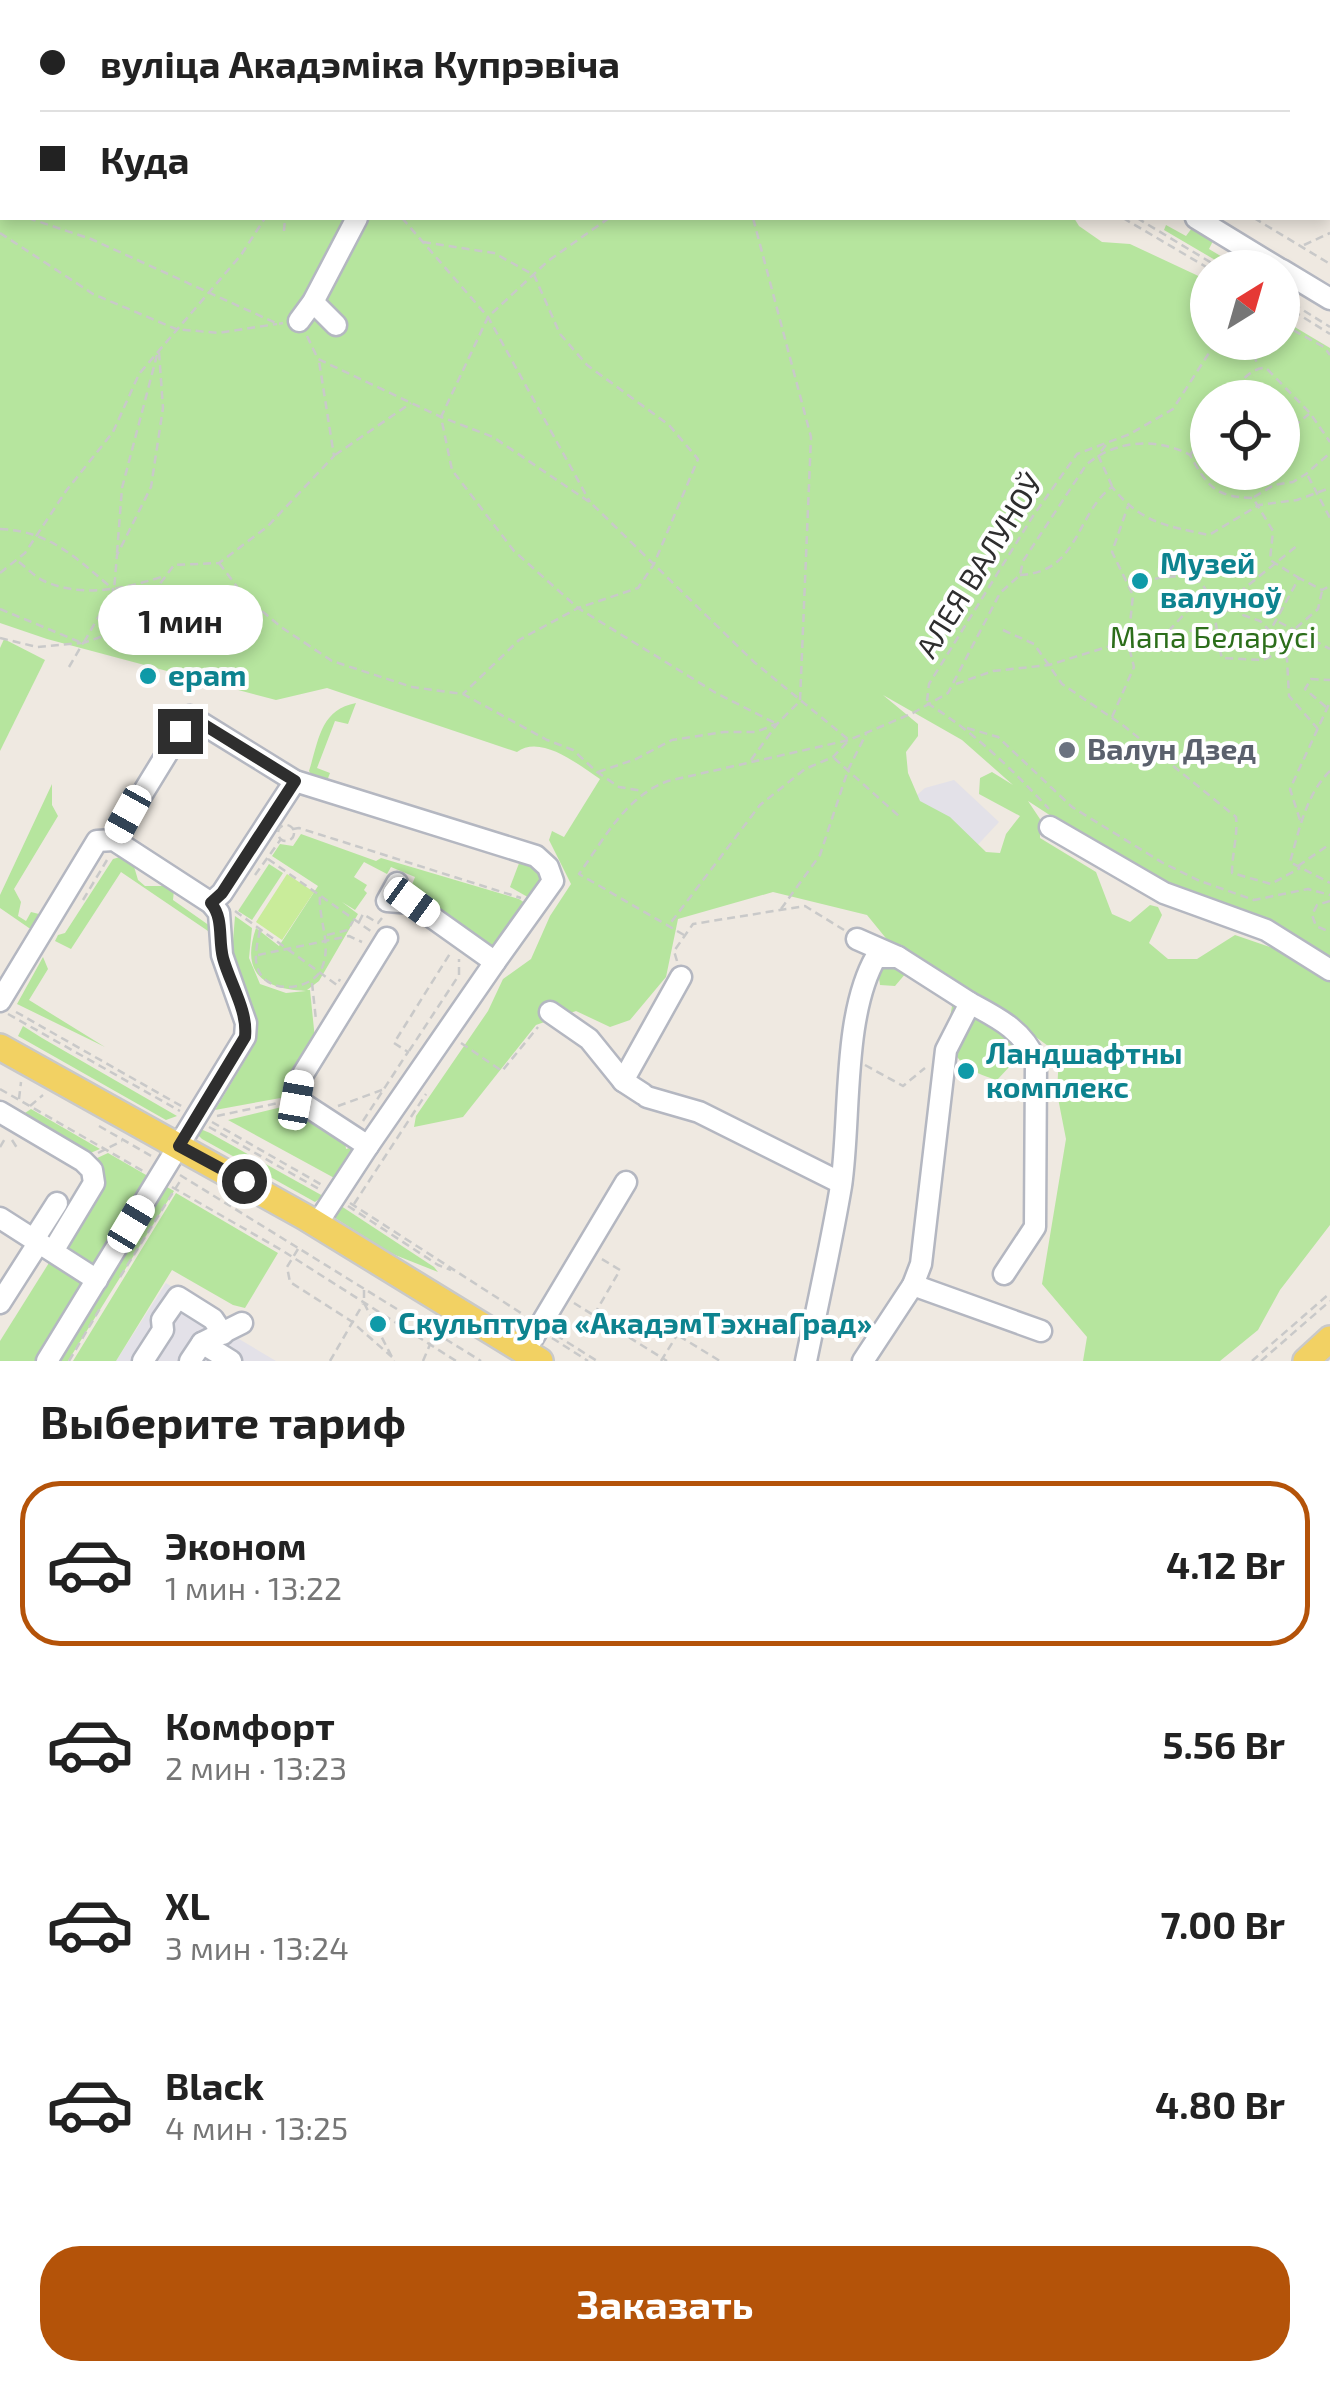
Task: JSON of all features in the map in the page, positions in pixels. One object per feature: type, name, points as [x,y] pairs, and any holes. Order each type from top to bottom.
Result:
[{"type":"main road","points":[[0,1047],[173,1172],[316,1224],[532,1356]]},
{"type":"main road","points":[[1306,1361],[1330,1339]]},
{"type":"street","points":[[288,323],[313,302],[356,220]]},
{"type":"street","points":[[1207,220],[1252,250]]},
{"type":"street","points":[[1300,281],[1330,299]]},
{"type":"street","points":[[313,302],[336,324]]},
{"type":"street","points":[[4,1004],[39,937],[107,845],[190,716],[295,781],[536,856],[548,866],[553,881],[416,1074],[360,1141],[336,1196],[316,1224]]},
{"type":"street","points":[[211,903],[222,893],[295,781]]},
{"type":"street","points":[[1052,821],[1164,893],[1266,930],[1330,970]]},
{"type":"street","points":[[46,1361],[105,1283],[173,1172],[198,1118],[245,1037],[246,1024],[222,955],[219,913],[211,903],[107,845]]},
{"type":"street","points":[[392,892],[495,962]]},
{"type":"street","points":[[360,1141],[296,1100],[300,1079],[388,938]]},
{"type":"street","points":[[857,939],[898,956],[1006,1023],[1028,1041],[1036,1061],[1035,1227],[1004,1274]]},
{"type":"street","points":[[806,1361],[841,1183],[851,1056],[869,970],[876,957],[898,956]]},
{"type":"street","points":[[623,1081],[682,977]]},
{"type":"street","points":[[864,1361],[913,1284],[920,1264],[946,1050],[970,1003]]},
{"type":"street","points":[[550,1012],[589,1039],[623,1081],[645,1096],[698,1112],[841,1183]]},
{"type":"street","points":[[0,1112],[83,1160],[92,1170],[94,1183],[0,1302]]},
{"type":"street","points":[[532,1356],[541,1326],[626,1182]]},
{"type":"street","points":[[42,1244],[57,1203]]},
{"type":"street","points":[[0,1218],[105,1283]]},
{"type":"street","points":[[913,1284],[1041,1331]]},
{"type":"street","points":[[143,1361],[163,1330],[162,1320],[178,1297],[213,1319],[223,1334]]},
{"type":"street","points":[[196,1352],[242,1323]]},
{"type":"street","points":[[196,1352],[232,1361]]},
{"type":"path","points":[[34,220],[91,238],[209,293],[288,323],[318,359],[493,437],[591,503],[754,662],[849,740]]},
{"type":"path","points":[[0,573],[25,554],[66,491],[113,432],[139,374],[241,255],[264,220]]},
{"type":"path","points":[[284,220],[284,230]]},
{"type":"path","points":[[404,220],[488,317],[591,503]]},
{"type":"path","points":[[606,220],[534,275],[488,317],[441,417],[452,470],[514,551],[578,608],[716,694],[777,724]]},
{"type":"path","points":[[750,762],[800,700],[810,437],[754,220]]},
{"type":"path","points":[[1126,220],[1190,257]]},
{"type":"path","points":[[1139,220],[1190,250]]},
{"type":"path","points":[[1257,220],[1330,264]]},
{"type":"path","points":[[0,233],[93,294],[176,329],[218,333],[288,323]]},
{"type":"path","points":[[1301,246],[1330,233]]},
{"type":"path","points":[[423,242],[494,253],[534,275],[560,334],[588,366],[669,425],[698,459],[654,564],[638,588],[578,608],[519,640],[463,694]]},
{"type":"path","points":[[1300,308],[1330,327]]},
{"type":"path","points":[[1300,315],[1330,334]]},
{"type":"path","points":[[1300,334],[1324,347],[1330,355]]},
{"type":"path","points":[[117,555],[151,487],[163,408],[158,349]]},
{"type":"path","points":[[69,667],[114,590],[122,488],[158,349]]},
{"type":"path","points":[[318,359],[334,456]]},
{"type":"path","points":[[684,935],[579,874],[621,815],[645,792],[668,781],[849,740],[913,714],[948,692],[1000,593],[1020,574],[1024,560],[1075,478],[1107,444],[1173,409],[1204,360]]},
{"type":"path","points":[[1256,360],[1259,368]]},
{"type":"path","points":[[1247,380],[1259,368]]},
{"type":"path","points":[[1259,368],[1274,373],[1330,442]]},
{"type":"path","points":[[0,638],[37,647],[83,643],[127,628],[174,565],[219,563],[267,527],[334,456],[411,403]]},
{"type":"path","points":[[1300,420],[1310,413]]},
{"type":"path","name":"АЛЕЯ ВАЛУНОЎ","points":[[926,703],[929,684],[1033,516],[1078,454],[1107,444]]},
{"type":"path","points":[[1098,455],[1127,444],[1176,448],[1190,455]]},
{"type":"path","points":[[1213,490],[1228,497],[1253,498],[1274,485],[1293,482],[1330,452]]},
{"type":"path","points":[[1098,455],[1112,487],[1128,506],[1154,522],[1210,536],[1259,505],[1330,488]]},
{"type":"path","points":[[1306,474],[1330,518]]},
{"type":"path","points":[[1020,574],[1044,570],[1070,550],[1101,495],[1112,487]]},
{"type":"path","points":[[1253,498],[1273,531],[1270,560],[1322,590]]},
{"type":"path","points":[[1112,718],[1134,667],[1128,643],[1133,594],[1112,552],[1128,506]]},
{"type":"path","points":[[0,529],[38,534],[71,554],[114,590]]},
{"type":"path","points":[[1298,545],[1241,591],[1240,607],[1244,615],[1270,631],[1286,659],[1289,696],[1319,730]]},
{"type":"path","points":[[17,560],[44,581],[78,590],[114,590],[163,577]]},
{"type":"path","points":[[219,563],[244,596],[332,661],[412,687],[463,694],[547,740],[574,750],[619,787],[645,792]]},
{"type":"path","points":[[1128,580],[1194,578],[1207,591],[1222,658],[1263,660],[1282,651]]},
{"type":"path","points":[[1270,631],[1299,578]]},
{"type":"path","points":[[1322,590],[1330,586]]},
{"type":"path","points":[[1293,630],[1318,609],[1322,590]]},
{"type":"path","points":[[1163,637],[1190,608],[1226,611],[1240,607]]},
{"type":"path","points":[[0,608],[83,643]]},
{"type":"path","points":[[1276,620],[1330,649]]},
{"type":"path","points":[[953,685],[993,671],[1048,665],[1128,643],[1216,626]]},
{"type":"path","points":[[1002,630],[1034,644],[1076,695],[1112,718],[1236,816],[1238,835],[1232,873],[1271,884],[1330,844]]},
{"type":"path","points":[[1300,820],[1290,789],[1329,705],[1305,690],[1311,680],[1330,680]]},
{"type":"path","points":[[926,703],[966,727],[1010,766],[1052,821]]},
{"type":"path","points":[[597,772],[636,759],[672,740],[724,732],[756,732],[777,724]]},
{"type":"path","points":[[966,727],[998,737],[1072,807],[1164,863],[1200,880],[1254,900],[1308,889],[1330,898]]},
{"type":"path","points":[[780,910],[820,855],[848,770],[866,734]]},
{"type":"path","points":[[669,925],[760,806],[805,769],[833,757],[849,740]]},
{"type":"path","points":[[833,757],[900,817]]},
{"type":"path","points":[[1330,771],[1300,820],[1290,862],[1330,883]]},
{"type":"path","points":[[293,829],[535,905]]},
{"type":"path","points":[[82,900],[107,845]]},
{"type":"path","points":[[255,955],[348,936],[363,943],[370,931],[267,858]]},
{"type":"path","points":[[325,935],[348,930],[364,914],[378,922],[388,911],[392,892]]},
{"type":"path","points":[[260,930],[255,955],[259,973],[268,982],[289,987],[312,982],[328,949],[320,921],[320,894]]},
{"type":"path","points":[[1330,898],[1317,905],[1312,915],[1316,926],[1330,932]]},
{"type":"path","points":[[682,977],[674,951],[693,924],[805,906],[857,939]]},
{"type":"path","points":[[232,909],[337,985],[346,971]]},
{"type":"path","points":[[408,1052],[394,1043],[460,938]]},
{"type":"path","points":[[360,1141],[383,1090],[458,975],[460,938]]},
{"type":"path","points":[[312,982],[318,1049]]},
{"type":"path","points":[[4,1004],[198,1118]]},
{"type":"path","points":[[0,1010],[336,1196]]},
{"type":"path","points":[[460,1042],[502,1071],[550,1012]]},
{"type":"path","points":[[851,1056],[902,1086],[946,1050]]},
{"type":"path","points":[[318,1113],[416,1074]]},
{"type":"path","points":[[20,1080],[44,1094],[19,1114],[19,1100],[20,1080]]},
{"type":"path","points":[[0,1089],[105,1149],[173,1172],[292,1257],[456,1361]]},
{"type":"path","points":[[296,1100],[206,1118],[597,1361]]},
{"type":"path","points":[[92,1122],[481,1361]]},
{"type":"path","points":[[83,1160],[124,1140]]},
{"type":"path","points":[[16,1143],[20,1151]]},
{"type":"path","points":[[105,1283],[173,1172]]},
{"type":"path","points":[[298,1248],[287,1274],[290,1282],[351,1320],[393,1359]]},
{"type":"path","points":[[586,1250],[620,1270],[594,1315]]},
{"type":"path","points":[[364,1288],[364,1303],[393,1359]]},
{"type":"path","points":[[1252,1361],[1330,1292]]},
{"type":"path","points":[[560,1294],[664,1360],[674,1361]]},
{"type":"path","points":[[69,1361],[105,1301]]},
{"type":"path","points":[[1262,1361],[1330,1301]]},
{"type":"path","points":[[330,1361],[364,1303]]},
{"type":"path","points":[[664,1360],[690,1316]]},
{"type":"path","points":[[541,1326],[548,1336],[588,1361]]},
{"type":"path","points":[[423,1361],[435,1333]]},
{"type":"path","points":[[678,1335],[720,1361]]},
{"type":"shaded area","points":[[954,780],[999,822],[942,883],[897,813],[925,788]]},
{"type":"shaded area","points":[[166,1283],[222,1320],[239,1339],[276,1361],[116,1361]]},
{"type":"green space","name":"Мапа Беларусі","points":[[0,220],[1075,220],[1102,242],[1130,244],[1190,272],[1190,360],[1300,360],[1300,330],[1330,348],[1330,965],[1159,886],[1028,801],[1040,819],[1040,838],[1096,872],[1112,914],[1130,922],[1150,905],[1158,907],[1162,915],[1149,943],[1168,959],[1197,959],[1235,935],[1293,955],[1330,979],[1330,1225],[1280,1290],[1258,1330],[1220,1361],[1083,1361],[1087,1337],[1042,1284],[1066,1139],[1057,1093],[1059,1054],[1029,1032],[1012,1064],[997,1080],[977,1073],[961,1062],[952,1046],[951,993],[936,969],[918,959],[895,986],[880,985],[877,964],[889,942],[867,915],[773,892],[678,919],[666,977],[630,1020],[610,1027],[576,1011],[536,1025],[463,1117],[414,1127],[416,1116],[488,1011],[503,979],[531,959],[550,916],[571,884],[549,840],[552,831],[564,837],[600,779],[548,749],[527,747],[517,752],[327,688],[276,700],[0,623]],"holes":[[[883,695],[962,740],[1013,785],[992,772],[980,778],[979,794],[1020,816],[1006,834],[1000,853],[986,852],[950,817],[920,801],[908,773],[906,752],[918,736],[918,724]]]},
{"type":"green space","points":[[1166,225],[1186,236],[1192,228],[1213,241],[1211,250],[1198,250],[1164,230]]},
{"type":"green space","points":[[4,639],[45,660],[0,751],[0,648]]},
{"type":"green space","points":[[356,703],[348,724],[335,721],[317,768],[330,773],[327,781],[313,777],[309,771],[328,719]]},
{"type":"green space","points":[[52,784],[52,805],[58,816],[14,889],[21,902],[18,916],[26,921],[31,912],[39,914],[33,928],[29,928],[0,908],[0,895]]},
{"type":"green space","points":[[301,834],[376,861],[381,858],[519,899],[531,907],[497,955],[418,900],[411,887],[415,877],[391,867],[387,874],[364,862],[354,877],[367,885],[367,893],[355,910],[342,902],[358,914],[319,981],[307,990],[316,1049],[286,1097],[215,1110],[256,1042],[257,1024],[232,954],[235,916],[252,928],[249,958],[260,984],[286,993],[306,991],[268,983],[254,968],[251,957],[256,928],[279,946],[318,886],[272,856],[280,844],[293,846]]},
{"type":"green space","points":[[120,857],[133,863],[138,880],[145,886],[174,890],[173,900],[210,926],[208,931],[121,872],[71,949],[55,941],[65,933],[113,859]]},
{"type":"green space","points":[[521,858],[547,874],[533,900],[510,887]]},
{"type":"green space","points":[[269,864],[283,873],[252,920],[238,911]]},
{"type":"green space","points":[[287,874],[314,892],[282,940],[256,922]]},
{"type":"green space","points":[[43,957],[48,969],[29,1000],[105,1047],[17,1004]]},
{"type":"green space","points":[[23,1026],[177,1116],[166,1120],[18,1036]]},
{"type":"green space","points":[[290,1105],[345,1140],[346,1149],[356,1146],[338,1180],[228,1120]]},
{"type":"green space","points":[[31,1109],[100,1149],[88,1154],[22,1115]]},
{"type":"green space","points":[[198,1128],[323,1196],[315,1202],[202,1139],[196,1133]]},
{"type":"green space","points":[[108,1153],[153,1179],[96,1266],[92,1266],[65,1247],[100,1187],[95,1159]]},
{"type":"green space","points":[[167,1187],[174,1191],[68,1361],[59,1361]]},
{"type":"green space","points":[[176,1193],[278,1253],[245,1308],[172,1270],[116,1361],[73,1361]]},
{"type":"green space","points":[[338,1204],[438,1272],[390,1253],[335,1218]]},
{"type":"green space","points":[[52,1258],[86,1284],[39,1361],[0,1361],[0,1341]]},
{"type":"place","name":"Музей валуноў","points":[[1140,581]]},
{"type":"place","name":"epam","points":[[148,676]]},
{"type":"place","name":"Валун Дзед","points":[[1067,750]]},
{"type":"place","name":"Ландшафтны комплекс","points":[[966,1071]]},
{"type":"place","name":"Скульптура «АкадэмТэхнаГрад»","points":[[378,1324]]},
{"type":"route","points":[[180,731],[190,716],[295,781],[222,893],[211,903],[219,913],[222,955],[246,1024],[245,1037],[179,1146],[244,1181]]}]
